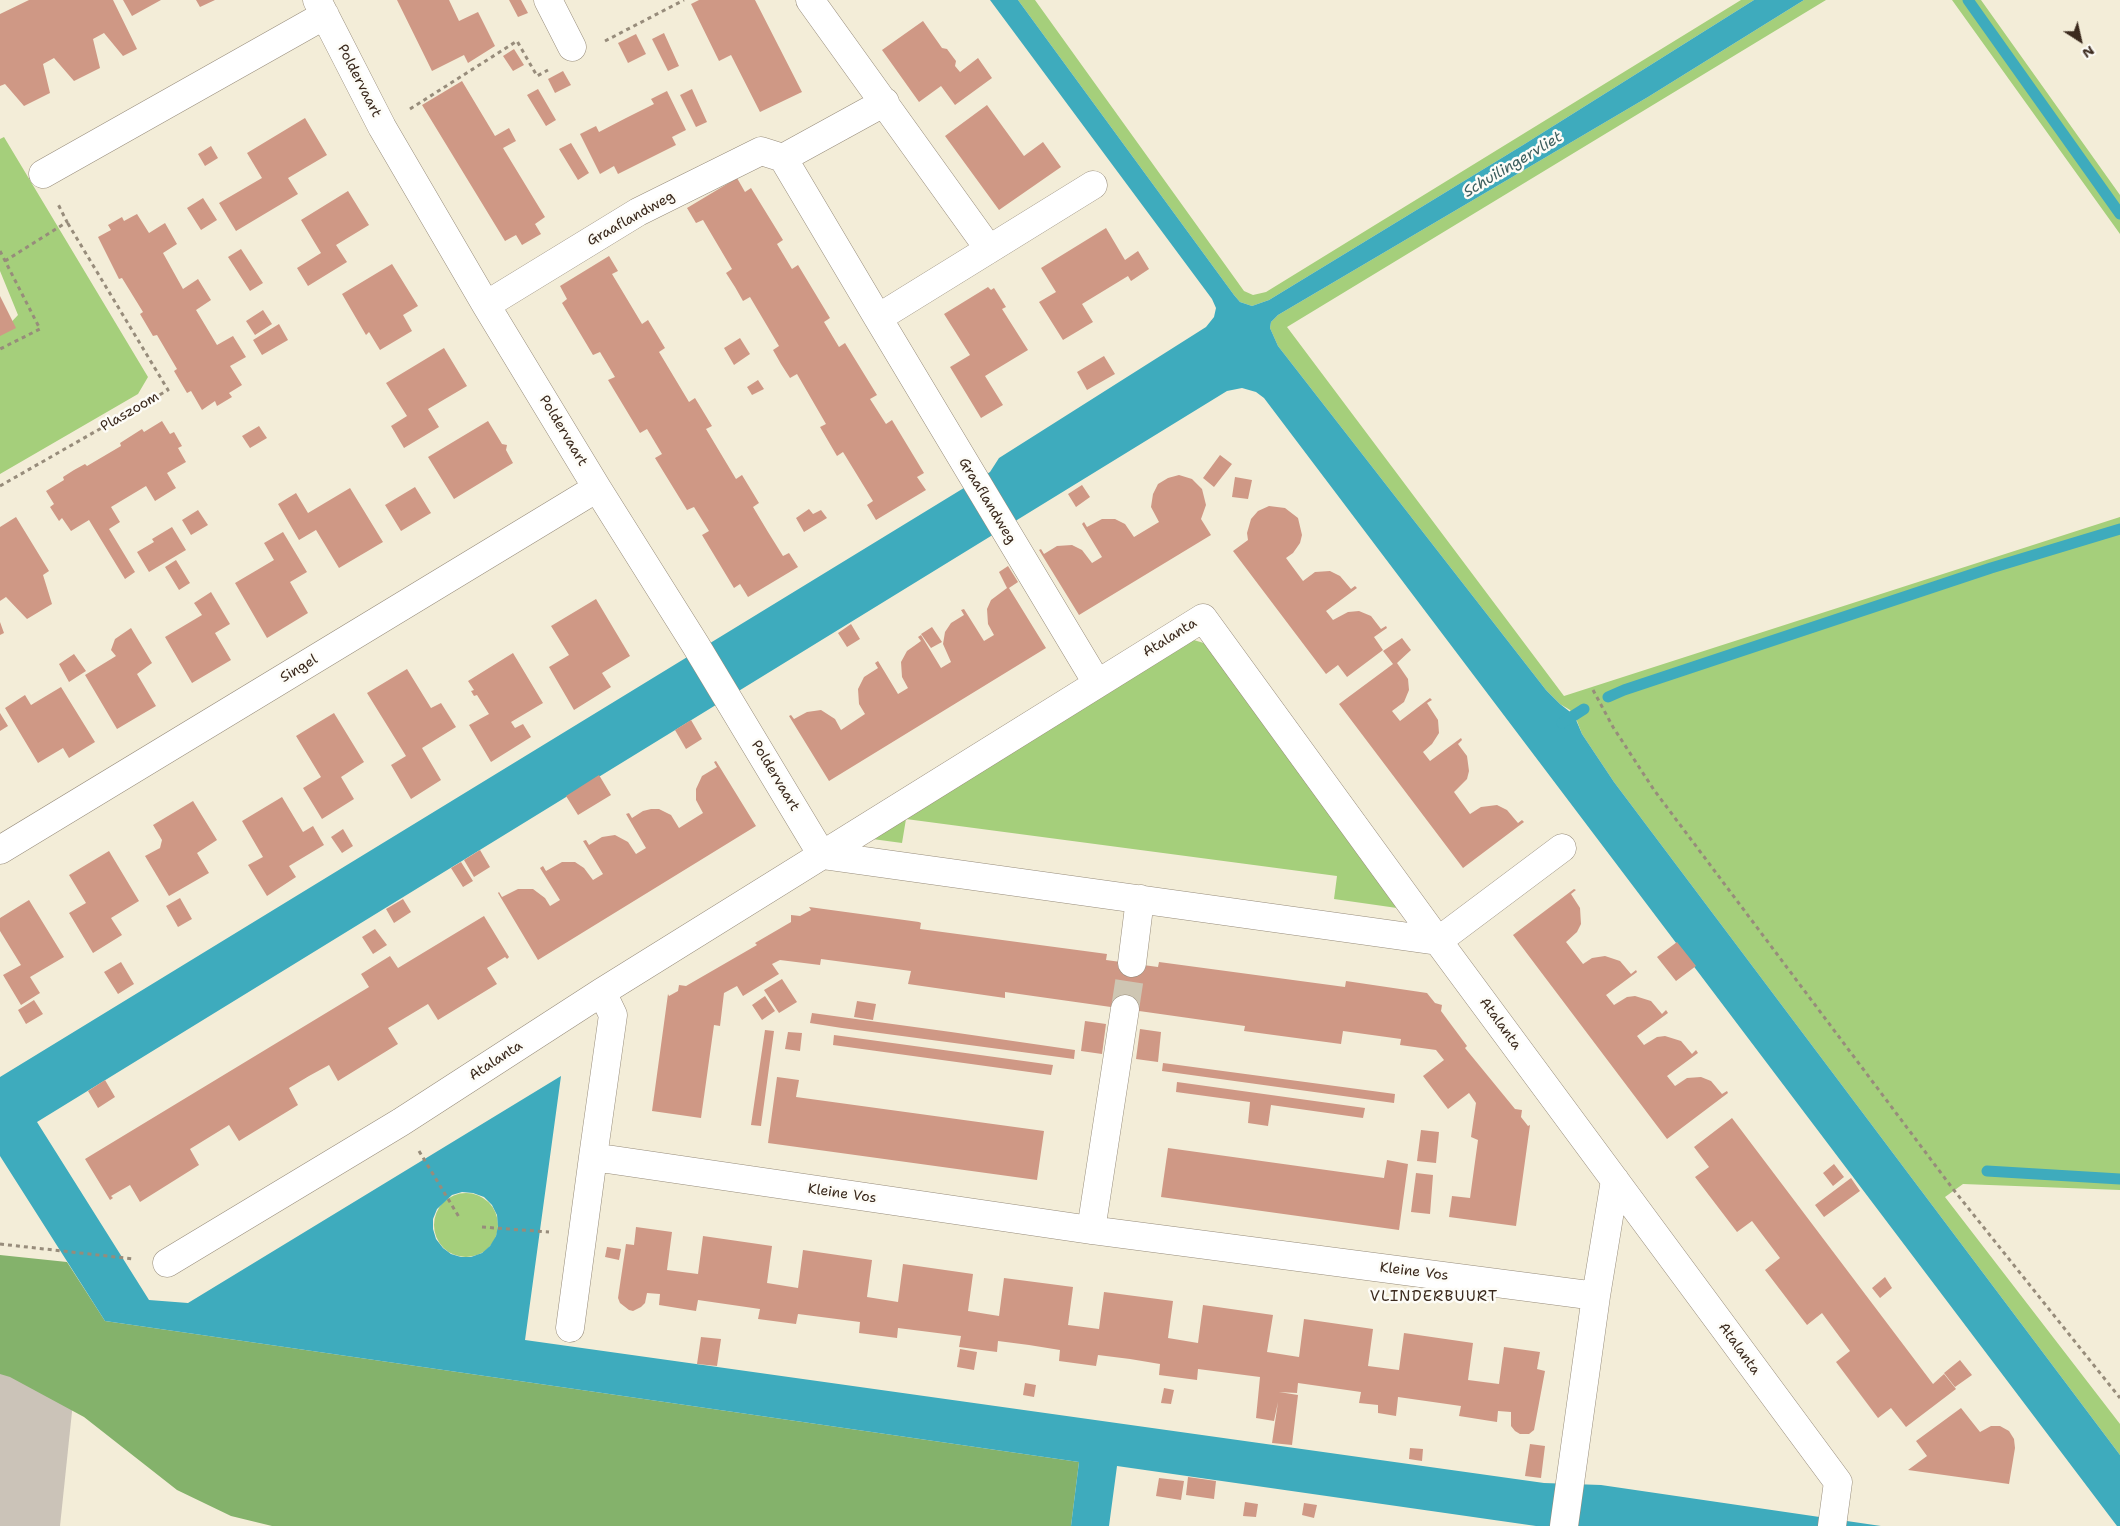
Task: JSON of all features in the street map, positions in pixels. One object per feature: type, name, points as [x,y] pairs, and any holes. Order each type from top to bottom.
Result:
[{"type":"street","points":[[548,0],[572,46]]},
{"type":"street","points":[[810,0],[885,102],[988,249]]},
{"type":"street","points":[[43,174],[321,7]]},
{"type":"street","name":"Poldervaart","points":[[321,7],[382,127],[486,305],[597,488],[695,644],[822,855]]},
{"type":"street","points":[[783,158],[885,102]]},
{"type":"street","name":"Graaflandweg","points":[[486,305],[638,212],[761,151],[783,158],[1097,683]]},
{"type":"street","points":[[878,318],[1093,185]]},
{"type":"street","name":"Singel","points":[[1,846],[597,488]]},
{"type":"street","name":"Atalanta","points":[[167,1263],[401,1122],[602,992],[1203,618],[1438,941],[1838,1482],[1833,1517]]},
{"type":"street","points":[[822,855],[1438,941],[1562,848]]},
{"type":"street","points":[[1132,963],[1140,899]]},
{"type":"street","points":[[570,1328],[613,1015],[602,992]]},
{"type":"street","points":[[1091,1230],[1125,1009]]},
{"type":"street","name":"Kleine Vos","points":[[593,1158],[1091,1230],[1596,1296]]},
{"type":"street","points":[[1564,1526],[1596,1296],[1615,1180]]},
{"type":"path","points":[[601,43],[684,0]]},
{"type":"path","points":[[382,127],[517,41],[537,76],[553,68]]},
{"type":"path","name":"Plaszoom","points":[[0,486],[168,390],[68,222],[43,174]]},
{"type":"path","points":[[5,261],[68,222]]},
{"type":"path","points":[[0,251],[40,329],[0,348]]},
{"type":"path","points":[[1593,690],[1654,790],[1953,1189],[2120,1398]]},
{"type":"path","points":[[419,1150],[459,1217]]},
{"type":"path","points":[[482,1228],[556,1233]]},
{"type":"path","points":[[0,1244],[121,1257]]},
{"type":"shaded area","points":[[0,1334],[79,1345],[60,1526],[0,1526]]},
{"type":"green space","points":[[1018,0],[1035,0],[1244,291],[1253,295],[1266,292],[1741,0],[1754,0],[1523,145],[1269,300],[1252,306],[1240,302],[1234,295]]},
{"type":"green space","points":[[1804,0],[1826,0],[1287,327],[1564,696],[2120,517],[2120,1190],[1963,1184],[1945,1197],[2120,1424],[2120,1455],[1614,782],[1582,734],[1570,710],[1560,704],[1546,690],[1278,346],[1270,328],[1271,322],[1278,315],[1648,97]]},
{"type":"green space","points":[[1952,0],[1981,0],[2120,195],[2120,234]]},
{"type":"green space","points":[[4,137],[148,377],[138,394],[0,474],[0,334],[18,315],[0,271],[0,139]]},
{"type":"green space","points":[[1187,638],[1207,644],[1404,909],[1334,899],[1337,876],[906,819],[902,843],[865,838]]},
{"type":"green space","points":[[460,1193],[472,1193],[489,1202],[496,1213],[498,1225],[496,1237],[489,1248],[472,1257],[460,1257],[448,1252],[439,1243],[434,1231],[434,1219],[439,1207],[448,1198]]},
{"type":"green space","points":[[0,1255],[67,1262],[105,1321],[1079,1462],[1071,1526],[272,1526],[231,1516],[177,1490],[84,1417],[10,1377],[0,1374]]},
{"type":"water","name":"Schuilingervliet","points":[[990,0],[1018,0],[1234,295],[1240,302],[1252,306],[1269,300],[1523,145],[1754,0],[1804,0],[1648,97],[1278,315],[1271,322],[1270,328],[1278,346],[1546,690],[1574,715],[1582,734],[1614,782],[2120,1455],[2120,1526],[2117,1526],[1264,398],[1256,392],[1242,388],[1227,391],[37,1122],[149,1300],[188,1303],[561,1076],[525,1340],[1544,1483],[1601,1485],[1881,1526],[1536,1526],[1117,1466],[1109,1526],[1071,1526],[1079,1462],[105,1321],[0,1156],[0,1077],[990,472],[999,458],[1206,327],[1214,317],[1216,308],[1212,299]],"holes":[[[462,1192],[484,1197],[492,1205],[497,1215],[498,1226],[496,1236],[490,1246],[482,1253],[471,1257],[461,1257],[451,1254],[436,1239],[433,1219],[437,1209],[452,1195]]]},
{"type":"building","points":[[29,0],[113,0],[137,49],[123,56],[104,33],[93,39],[100,68],[74,81],[54,58],[43,64],[50,93],[24,106],[5,84],[0,86],[0,14]]},
{"type":"building","points":[[123,0],[161,0],[132,16]]},
{"type":"building","points":[[196,0],[215,0],[200,7]]},
{"type":"building","points":[[397,0],[449,0],[459,21],[478,12],[495,46],[468,63],[464,55],[432,71]]},
{"type":"building","points":[[509,0],[521,0],[528,13],[518,17]]},
{"type":"building","points":[[699,0],[755,0],[802,92],[760,112],[731,55],[719,61],[691,4]]},
{"type":"building","points":[[923,21],[942,48],[947,49],[956,61],[955,66],[960,72],[978,58],[992,78],[955,105],[941,86],[919,102],[882,50]]},
{"type":"building","points":[[664,33],[679,66],[668,71],[652,39]]},
{"type":"building","points":[[636,34],[646,54],[628,63],[618,43]]},
{"type":"building","points":[[514,49],[524,65],[513,71],[503,56]]},
{"type":"building","points":[[563,71],[571,85],[555,93],[548,79]]},
{"type":"building","points":[[462,81],[495,136],[509,128],[516,141],[503,148],[545,217],[535,224],[541,234],[522,245],[516,235],[505,241],[422,105]]},
{"type":"building","points":[[538,89],[556,120],[546,126],[527,95]]},
{"type":"building","points":[[692,89],[707,122],[696,127],[680,95]]},
{"type":"building","points":[[667,91],[686,130],[672,137],[676,145],[618,174],[614,166],[600,174],[580,134],[596,126],[599,132],[654,104],[651,99]]},
{"type":"building","points":[[987,105],[1024,156],[1043,142],[1061,167],[999,210],[945,136]]},
{"type":"building","points":[[305,118],[327,155],[288,178],[298,194],[236,231],[219,203],[262,178],[247,153]]},
{"type":"building","points":[[571,143],[589,173],[578,180],[559,149]]},
{"type":"building","points":[[211,146],[218,158],[205,166],[198,154]]},
{"type":"building","points":[[737,178],[745,192],[751,188],[783,240],[777,244],[792,269],[798,265],[830,318],[824,322],[839,347],[845,343],[877,395],[870,399],[886,424],[892,420],[924,473],[917,477],[926,490],[876,520],[867,505],[873,501],[843,452],[837,456],[820,427],[826,424],[797,374],[790,378],[773,350],[779,346],[750,297],[743,301],[726,273],[732,269],[703,220],[696,223],[687,208]]},
{"type":"building","points":[[348,191],[369,225],[336,245],[347,262],[308,286],[297,268],[321,253],[301,220]]},
{"type":"building","points":[[203,198],[217,220],[201,230],[187,208]]},
{"type":"building","points":[[137,214],[149,233],[165,223],[177,244],[163,253],[183,289],[198,279],[211,300],[196,310],[217,345],[233,336],[246,357],[230,366],[242,385],[229,393],[232,397],[217,406],[215,401],[202,410],[191,391],[187,393],[174,371],[177,369],[157,335],[153,336],[140,314],[143,312],[122,278],[119,279],[98,237],[111,230],[108,225],[122,217],[124,221]]},
{"type":"building","points":[[1106,228],[1125,260],[1138,251],[1149,269],[1131,281],[1128,276],[1082,304],[1093,322],[1063,340],[1039,302],[1056,292],[1041,268]]},
{"type":"building","points":[[241,249],[263,283],[250,291],[228,257]]},
{"type":"building","points":[[609,256],[618,271],[612,274],[642,324],[648,320],[665,348],[659,352],[689,402],[695,398],[712,426],[706,429],[736,479],[742,475],[759,503],[753,507],[768,532],[783,556],[789,553],[798,567],[748,597],[740,584],[734,588],[702,535],[709,531],[694,507],[687,510],[655,458],[662,454],[647,429],[640,433],[608,380],[615,377],[600,352],[593,355],[562,303],[567,299],[560,286]]},
{"type":"building","points":[[392,264],[418,306],[403,315],[412,331],[380,350],[369,332],[366,335],[342,294]]},
{"type":"building","points":[[988,287],[991,290],[994,288],[1006,307],[1002,309],[1028,350],[985,376],[1003,405],[981,418],[950,367],[970,355],[944,314]]},
{"type":"building","points":[[0,296],[16,328],[0,336]]},
{"type":"building","points":[[263,310],[272,324],[255,335],[246,321]]},
{"type":"building","points":[[279,324],[288,340],[262,355],[253,340]]},
{"type":"building","points":[[740,338],[750,354],[734,365],[724,348]]},
{"type":"building","points":[[444,348],[467,386],[428,409],[439,427],[404,448],[391,426],[407,416],[386,383]]},
{"type":"building","points":[[1104,356],[1115,374],[1087,390],[1077,372]]},
{"type":"building","points":[[758,380],[764,389],[752,395],[747,387]]},
{"type":"building","points":[[162,421],[170,434],[174,432],[182,446],[178,448],[186,462],[167,473],[176,488],[155,501],[146,486],[111,507],[120,522],[109,529],[135,572],[125,579],[89,520],[71,531],[62,518],[59,521],[50,507],[54,504],[46,491],[64,480],[63,477],[74,470],[85,464],[87,466],[121,446],[120,443],[142,429],[144,432]]},
{"type":"building","points":[[488,421],[502,444],[507,445],[506,450],[513,463],[454,499],[428,457]]},
{"type":"building","points":[[259,426],[267,438],[250,448],[242,436]]},
{"type":"building","points":[[1220,455],[1232,464],[1214,487],[1203,478]]},
{"type":"building","points":[[1179,475],[1192,479],[1202,489],[1206,505],[1201,519],[1211,535],[1079,615],[1039,550],[1041,549],[1044,554],[1057,546],[1072,545],[1082,550],[1092,563],[1102,557],[1082,524],[1084,522],[1087,527],[1102,519],[1115,519],[1125,524],[1134,537],[1159,522],[1151,507],[1153,494],[1158,484],[1168,478]]},
{"type":"building","points":[[1235,477],[1252,480],[1248,499],[1232,497]]},
{"type":"building","points":[[1082,485],[1090,497],[1076,507],[1068,494]]},
{"type":"building","points":[[415,487],[431,513],[401,531],[385,505]]},
{"type":"building","points":[[350,488],[383,542],[339,568],[316,530],[299,540],[278,504],[296,493],[308,513]]},
{"type":"building","points":[[1269,506],[1285,508],[1298,518],[1302,535],[1300,543],[1293,553],[1286,558],[1303,581],[1315,572],[1330,571],[1340,576],[1351,589],[1355,586],[1357,588],[1326,611],[1333,620],[1348,612],[1359,611],[1371,616],[1381,629],[1386,626],[1387,628],[1374,637],[1383,650],[1347,677],[1338,665],[1326,674],[1233,551],[1248,540],[1247,533],[1251,519],[1258,511]]},
{"type":"building","points":[[809,509],[813,514],[821,510],[827,518],[804,532],[796,518]]},
{"type":"building","points":[[198,510],[208,525],[191,535],[182,520]]},
{"type":"building","points":[[16,517],[49,571],[43,575],[52,604],[27,619],[6,597],[0,601],[0,527]]},
{"type":"building","points":[[172,527],[186,550],[149,572],[137,552],[154,542],[152,539]]},
{"type":"building","points":[[283,532],[307,572],[290,582],[308,613],[267,638],[235,583],[274,560],[264,543]]},
{"type":"building","points":[[176,560],[190,583],[179,590],[165,567]]},
{"type":"building","points":[[1008,566],[1018,582],[1009,588],[1046,648],[829,781],[789,716],[791,715],[794,719],[807,712],[821,710],[835,719],[841,730],[865,714],[859,704],[858,689],[864,677],[878,668],[875,663],[878,661],[898,694],[908,688],[902,677],[901,662],[907,651],[921,641],[918,637],[921,635],[941,668],[951,662],[943,644],[945,632],[951,623],[964,615],[961,610],[964,609],[984,641],[994,635],[988,624],[987,609],[991,600],[1007,588],[999,572]]},
{"type":"building","points":[[211,592],[230,624],[215,633],[231,660],[192,683],[165,637],[202,615],[194,603]]},
{"type":"building","points":[[596,599],[630,656],[602,673],[611,687],[574,710],[549,667],[569,655],[551,626]]},
{"type":"building","points":[[0,622],[4,633],[0,635]]},
{"type":"building","points":[[851,624],[860,639],[847,647],[838,633]]},
{"type":"building","points":[[932,627],[942,642],[931,648],[921,634]]},
{"type":"building","points":[[131,628],[152,663],[137,674],[156,706],[117,729],[85,675],[116,656],[111,650],[115,639]]},
{"type":"building","points":[[1402,638],[1411,650],[1397,663],[1408,679],[1409,690],[1404,702],[1392,711],[1400,721],[1430,698],[1432,700],[1427,703],[1438,720],[1439,733],[1432,744],[1423,752],[1430,761],[1461,738],[1462,740],[1458,744],[1467,756],[1469,771],[1467,779],[1454,792],[1470,814],[1481,807],[1497,805],[1507,810],[1518,823],[1522,820],[1524,822],[1463,868],[1339,704],[1393,664],[1383,651]]},
{"type":"building","points":[[513,653],[543,703],[511,722],[515,728],[523,724],[531,737],[491,762],[469,725],[489,714],[477,695],[474,696],[471,691],[474,690],[468,681]]},
{"type":"building","points":[[74,654],[86,671],[69,682],[59,664]]},
{"type":"building","points":[[407,669],[431,708],[441,703],[456,727],[422,748],[441,780],[411,799],[391,765],[406,756],[367,693]]},
{"type":"building","points":[[61,687],[95,742],[69,758],[63,748],[38,763],[5,708],[25,695],[31,705]]},
{"type":"building","points":[[0,713],[8,726],[0,731]]},
{"type":"building","points":[[334,713],[364,762],[341,777],[354,799],[322,819],[303,788],[321,777],[296,736]]},
{"type":"building","points":[[691,720],[702,739],[686,749],[675,730]]},
{"type":"building","points":[[716,761],[756,826],[538,960],[498,893],[502,897],[518,889],[533,889],[545,898],[550,906],[560,900],[540,868],[543,866],[546,871],[562,862],[575,862],[584,868],[593,880],[603,874],[583,841],[586,840],[589,845],[602,837],[615,835],[628,842],[636,854],[646,848],[626,814],[629,813],[632,818],[643,811],[659,809],[671,815],[679,828],[703,813],[696,800],[696,789],[702,776],[717,767],[714,762]]},
{"type":"building","points":[[599,775],[611,795],[578,815],[566,796]]},
{"type":"building","points":[[282,797],[303,832],[313,826],[324,845],[289,866],[296,877],[267,896],[248,865],[263,857],[242,821]]},
{"type":"building","points":[[193,801],[217,840],[197,853],[209,873],[169,896],[145,856],[160,848],[162,840],[153,825]]},
{"type":"building","points":[[343,829],[353,846],[342,853],[331,837]]},
{"type":"building","points":[[480,850],[490,867],[474,877],[464,860]]},
{"type":"building","points":[[109,851],[139,901],[111,918],[122,935],[93,953],[69,913],[86,903],[69,875]]},
{"type":"building","points":[[461,862],[473,881],[463,887],[451,868]]},
{"type":"building","points":[[1574,889],[1576,890],[1571,894],[1580,908],[1581,924],[1577,932],[1566,942],[1583,964],[1592,958],[1605,956],[1620,961],[1631,974],[1636,970],[1637,972],[1606,995],[1614,1005],[1627,997],[1635,996],[1651,1001],[1662,1014],[1666,1010],[1668,1013],[1637,1036],[1644,1045],[1657,1037],[1665,1036],[1681,1041],[1692,1054],[1696,1050],[1698,1053],[1667,1076],[1675,1086],[1687,1078],[1701,1077],[1711,1081],[1722,1094],[1727,1091],[1728,1093],[1667,1139],[1513,935]]},
{"type":"building","points":[[180,898],[192,919],[178,927],[166,906]]},
{"type":"building","points":[[403,899],[411,912],[394,923],[386,909]]},
{"type":"building","points":[[29,900],[64,957],[30,977],[40,993],[21,1005],[3,975],[21,965],[0,931],[0,918]]},
{"type":"building","points":[[809,907],[919,922],[921,923],[920,929],[1107,954],[1106,960],[1158,967],[1159,962],[1345,987],[1346,981],[1427,993],[1435,1003],[1442,1005],[1441,1011],[1467,1046],[1465,1048],[1515,1109],[1522,1110],[1521,1117],[1528,1126],[1530,1125],[1516,1226],[1449,1217],[1452,1196],[1470,1198],[1478,1140],[1471,1137],[1476,1103],[1469,1093],[1448,1109],[1423,1076],[1444,1060],[1436,1050],[1400,1045],[1401,1039],[1343,1031],[1341,1044],[1244,1031],[1245,1026],[1005,992],[1005,998],[908,984],[911,971],[821,959],[820,965],[780,960],[772,964],[779,974],[743,996],[737,986],[724,993],[720,1026],[714,1025],[701,1118],[652,1111],[668,994],[669,996],[678,991],[679,985],[686,986],[757,945],[755,943],[791,922],[791,915],[800,916],[811,910]]},
{"type":"building","points":[[484,916],[509,957],[507,959],[505,957],[487,968],[497,984],[438,1020],[428,1004],[388,1028],[398,1044],[338,1081],[329,1065],[289,1088],[298,1105],[239,1141],[229,1125],[190,1149],[199,1165],[140,1202],[130,1185],[111,1196],[113,1198],[110,1200],[85,1159],[369,987],[361,974],[390,956],[398,968]]},
{"type":"building","points":[[375,929],[387,945],[373,954],[362,937]]},
{"type":"building","points":[[1677,942],[1696,966],[1676,981],[1657,957]]},
{"type":"building","points":[[121,962],[134,984],[118,994],[104,972]]},
{"type":"building","points":[[782,979],[797,1002],[779,1013],[764,990]]},
{"type":"building","points":[[765,996],[775,1011],[762,1020],[752,1005]]},
{"type":"building","points":[[34,1000],[43,1014],[26,1024],[18,1010]]},
{"type":"building","points":[[857,1001],[876,1004],[873,1020],[854,1017]]},
{"type":"building","points":[[812,1013],[1075,1050],[1074,1059],[810,1023]]},
{"type":"building","points":[[1085,1021],[1106,1024],[1102,1054],[1081,1051]]},
{"type":"building","points":[[1140,1029],[1161,1032],[1158,1062],[1136,1059]]},
{"type":"building","points":[[765,1030],[774,1031],[761,1126],[751,1125]]},
{"type":"building","points":[[788,1032],[802,1033],[800,1051],[785,1049]]},
{"type":"building","points":[[834,1035],[1053,1065],[1051,1075],[833,1045]]},
{"type":"building","points":[[1163,1063],[1395,1094],[1394,1103],[1162,1071]]},
{"type":"building","points":[[777,1077],[799,1080],[796,1097],[1044,1131],[1037,1180],[768,1143]]},
{"type":"building","points":[[105,1080],[115,1097],[98,1108],[88,1091]]},
{"type":"building","points":[[1177,1082],[1365,1108],[1363,1118],[1271,1105],[1268,1126],[1248,1123],[1250,1102],[1176,1092]]},
{"type":"building","points":[[1732,1118],[1933,1384],[1944,1374],[1956,1389],[1906,1427],[1891,1408],[1878,1418],[1836,1362],[1850,1351],[1822,1313],[1807,1325],[1765,1270],[1780,1258],[1752,1221],[1737,1232],[1695,1177],[1709,1167],[1694,1147]]},
{"type":"building","points":[[1421,1130],[1439,1132],[1436,1163],[1417,1161]]},
{"type":"building","points":[[1168,1148],[1384,1178],[1387,1160],[1408,1164],[1399,1230],[1161,1197]]},
{"type":"building","points":[[1834,1164],[1844,1177],[1833,1186],[1823,1173]]},
{"type":"building","points":[[1416,1173],[1433,1175],[1430,1214],[1411,1212]]},
{"type":"building","points":[[1851,1178],[1860,1191],[1824,1217],[1815,1205]]},
{"type":"building","points":[[636,1227],[672,1232],[667,1270],[698,1274],[703,1236],[772,1246],[767,1283],[798,1288],[803,1250],[872,1260],[867,1297],[898,1302],[903,1264],[973,1274],[968,1311],[999,1316],[1004,1278],[1073,1287],[1068,1325],[1099,1329],[1104,1292],[1173,1301],[1168,1338],[1198,1343],[1203,1305],[1273,1315],[1267,1352],[1299,1357],[1304,1319],[1373,1329],[1368,1366],[1399,1370],[1404,1333],[1473,1343],[1468,1380],[1499,1384],[1504,1347],[1540,1352],[1537,1369],[1545,1371],[1534,1430],[1529,1434],[1520,1434],[1515,1431],[1511,1426],[1511,1412],[1498,1411],[1497,1422],[1459,1416],[1461,1406],[1398,1397],[1396,1416],[1378,1413],[1378,1405],[1359,1403],[1361,1392],[1298,1383],[1297,1393],[1279,1392],[1298,1395],[1292,1445],[1272,1443],[1278,1402],[1274,1421],[1256,1418],[1260,1377],[1198,1369],[1197,1380],[1159,1375],[1160,1364],[1130,1359],[1098,1355],[1096,1366],[1059,1361],[1060,1350],[998,1341],[997,1352],[959,1347],[961,1336],[898,1328],[897,1338],[859,1333],[860,1322],[798,1314],[796,1324],[758,1319],[760,1309],[698,1300],[696,1311],[659,1305],[660,1294],[647,1293],[645,1303],[633,1311],[620,1303],[618,1298],[626,1244],[634,1245]]},
{"type":"building","points":[[607,1247],[621,1249],[619,1260],[605,1257]]},
{"type":"building","points":[[1885,1277],[1892,1288],[1880,1298],[1872,1288]]},
{"type":"building","points":[[701,1337],[721,1339],[717,1366],[697,1364]]},
{"type":"building","points":[[960,1349],[977,1352],[974,1370],[957,1367]]},
{"type":"building","points":[[1960,1360],[1972,1375],[1955,1387],[1944,1373]]},
{"type":"building","points":[[1025,1383],[1036,1385],[1034,1397],[1023,1395]]},
{"type":"building","points":[[1164,1388],[1174,1390],[1171,1404],[1161,1403]]},
{"type":"building","points":[[1961,1408],[1980,1432],[1991,1426],[2000,1426],[2009,1431],[2014,1439],[2015,1448],[2009,1484],[1908,1470],[1927,1456],[1916,1441]]},
{"type":"building","points":[[1530,1444],[1545,1446],[1541,1478],[1525,1476]]},
{"type":"building","points":[[1410,1448],[1423,1449],[1422,1461],[1409,1459]]},
{"type":"building","points":[[1188,1477],[1216,1481],[1214,1499],[1186,1495]]},
{"type":"building","points":[[1159,1478],[1184,1481],[1181,1500],[1156,1496]]},
{"type":"building","points":[[1245,1502],[1258,1504],[1256,1517],[1243,1516]]},
{"type":"building","points":[[1304,1503],[1317,1505],[1314,1518],[1302,1515]]},
{"type":"waterway","points":[[1968,0],[2120,214]]},
{"type":"waterway","points":[[1608,697],[1624,690],[1991,568],[2120,529]]},
{"type":"waterway","points":[[1562,723],[1584,709]]},
{"type":"waterway","points":[[1987,1171],[2120,1179]]},
{"type":"tunnel","points":[[1125,1009],[1132,963]]},
{"type":"district","name":"VLINDERBUURT","points":[[1434,1297]]}]
